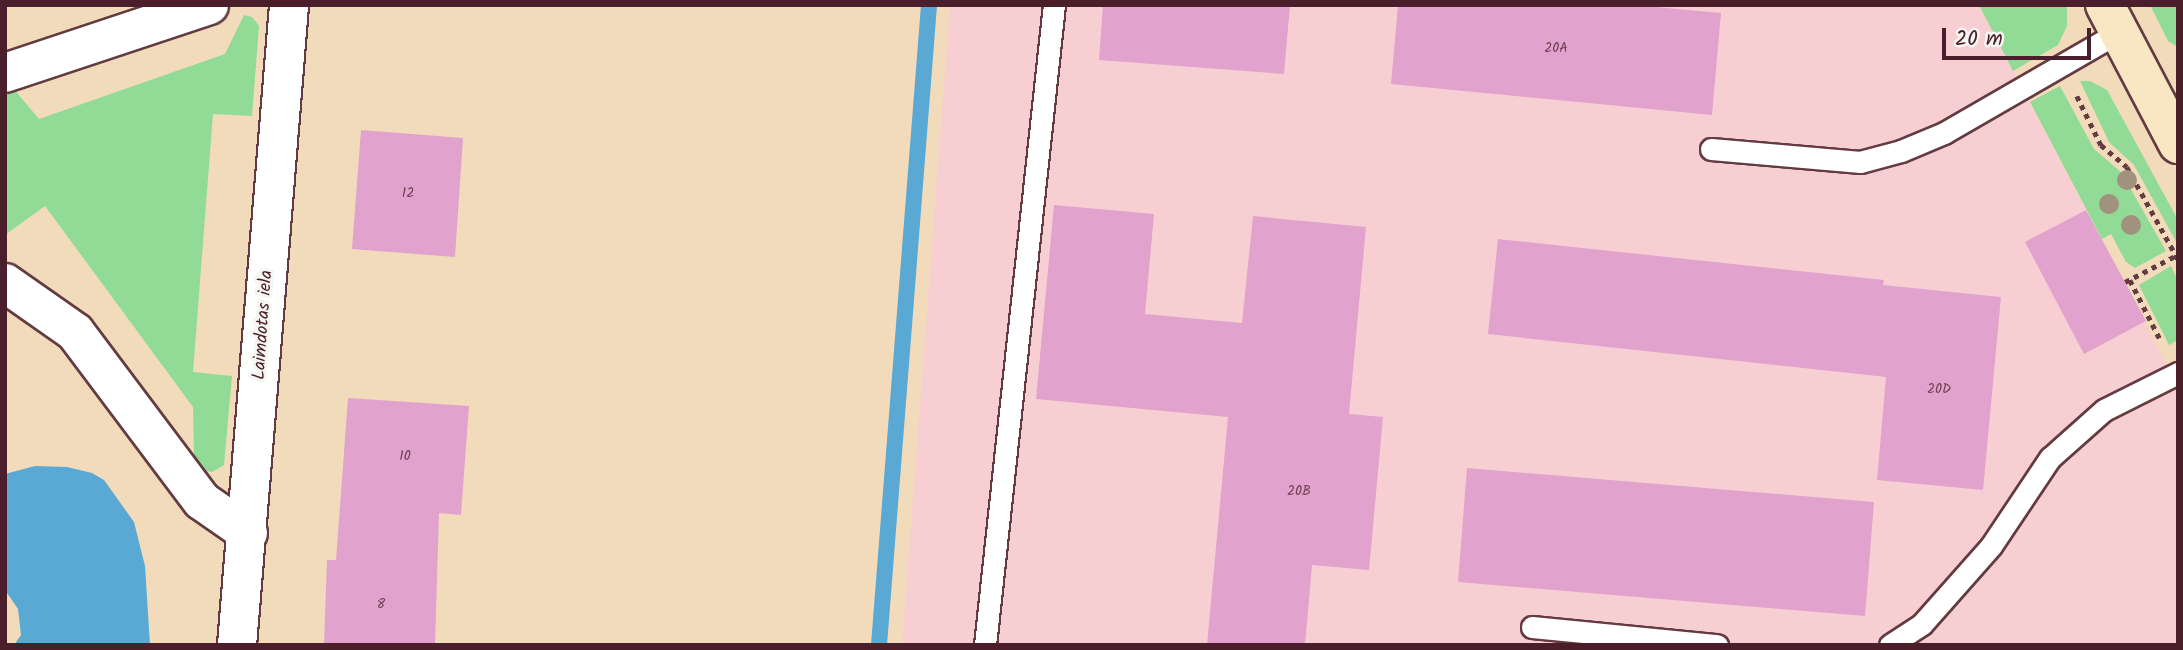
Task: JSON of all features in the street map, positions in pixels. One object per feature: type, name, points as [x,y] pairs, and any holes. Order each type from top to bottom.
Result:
[{"type":"main road","points":[[2112,19],[2178,144]]},
{"type":"street","points":[[5,73],[209,5]]},
{"type":"street","name":"Laimdotas iela","points":[[237,645],[289,5]]},
{"type":"street","points":[[5,283],[75,332],[202,501],[248,533]]},
{"type":"lane","points":[[985,645],[1054,5]]},
{"type":"lane","points":[[1711,149],[1860,162],[1901,151],[1944,133],[2062,64],[2112,19]]},
{"type":"lane","points":[[1889,645],[1922,624],[1991,545],[2050,458],[2104,410],[2177,373]]},
{"type":"lane","points":[[1532,627],[1717,645]]},
{"type":"path","points":[[2062,64],[2101,145],[2127,167],[2177,256],[2127,281],[2177,373]]},
{"type":"shaded area","points":[[950,5],[1979,5],[2178,386],[2178,645],[902,645]]},
{"type":"green space","points":[[1979,5],[2067,5],[2067,26],[2058,45],[2013,71]]},
{"type":"green space","points":[[2150,5],[2178,5],[2178,47],[2168,41]]},
{"type":"green space","points":[[244,15],[252,17],[259,26],[252,116],[213,114],[193,372],[232,376],[224,465],[212,472],[207,471],[194,455],[193,407],[45,206],[5,235],[5,91],[13,88],[39,119],[225,54]]},
{"type":"green space","points":[[2080,81],[2090,81],[2107,90],[2178,220],[2178,245],[2134,165],[2109,142]]},
{"type":"green space","points":[[2060,86],[2094,149],[2121,172],[2166,251],[2135,268],[2126,262],[2111,234],[2102,239],[2030,102]]},
{"type":"green space","points":[[2171,266],[2178,281],[2178,340],[2169,345],[2139,285]]},
{"type":"water","points":[[35,466],[67,467],[92,473],[104,480],[134,522],[145,566],[150,645],[14,645],[21,635],[18,609],[5,590],[5,474]]},
{"type":"building","points":[[1103,5],[1290,5],[1284,74],[1099,60]]},
{"type":"building","points":[[1398,5],[1634,5],[1721,13],[1712,115],[1391,84]]},
{"type":"building","points":[[361,130],[463,138],[455,257],[352,249]]},
{"type":"building","points":[[1054,205],[1154,214],[1145,314],[1242,323],[1253,216],[1366,227],[1349,414],[1383,417],[1369,570],[1312,565],[1305,645],[1207,645],[1228,417],[1036,399]]},
{"type":"building","points":[[2086,210],[2146,321],[2084,354],[2025,242]]},
{"type":"building","points":[[1498,239],[1884,280],[1883,285],[2001,297],[1983,490],[1877,480],[1886,377],[1488,334]]},
{"type":"building","points":[[348,398],[469,406],[461,515],[439,513],[435,645],[324,645],[327,560],[336,560]]},
{"type":"building","points":[[1467,468],[1874,502],[1865,616],[1458,582]]},
{"type":"waterway","points":[[879,645],[929,5]]}]
